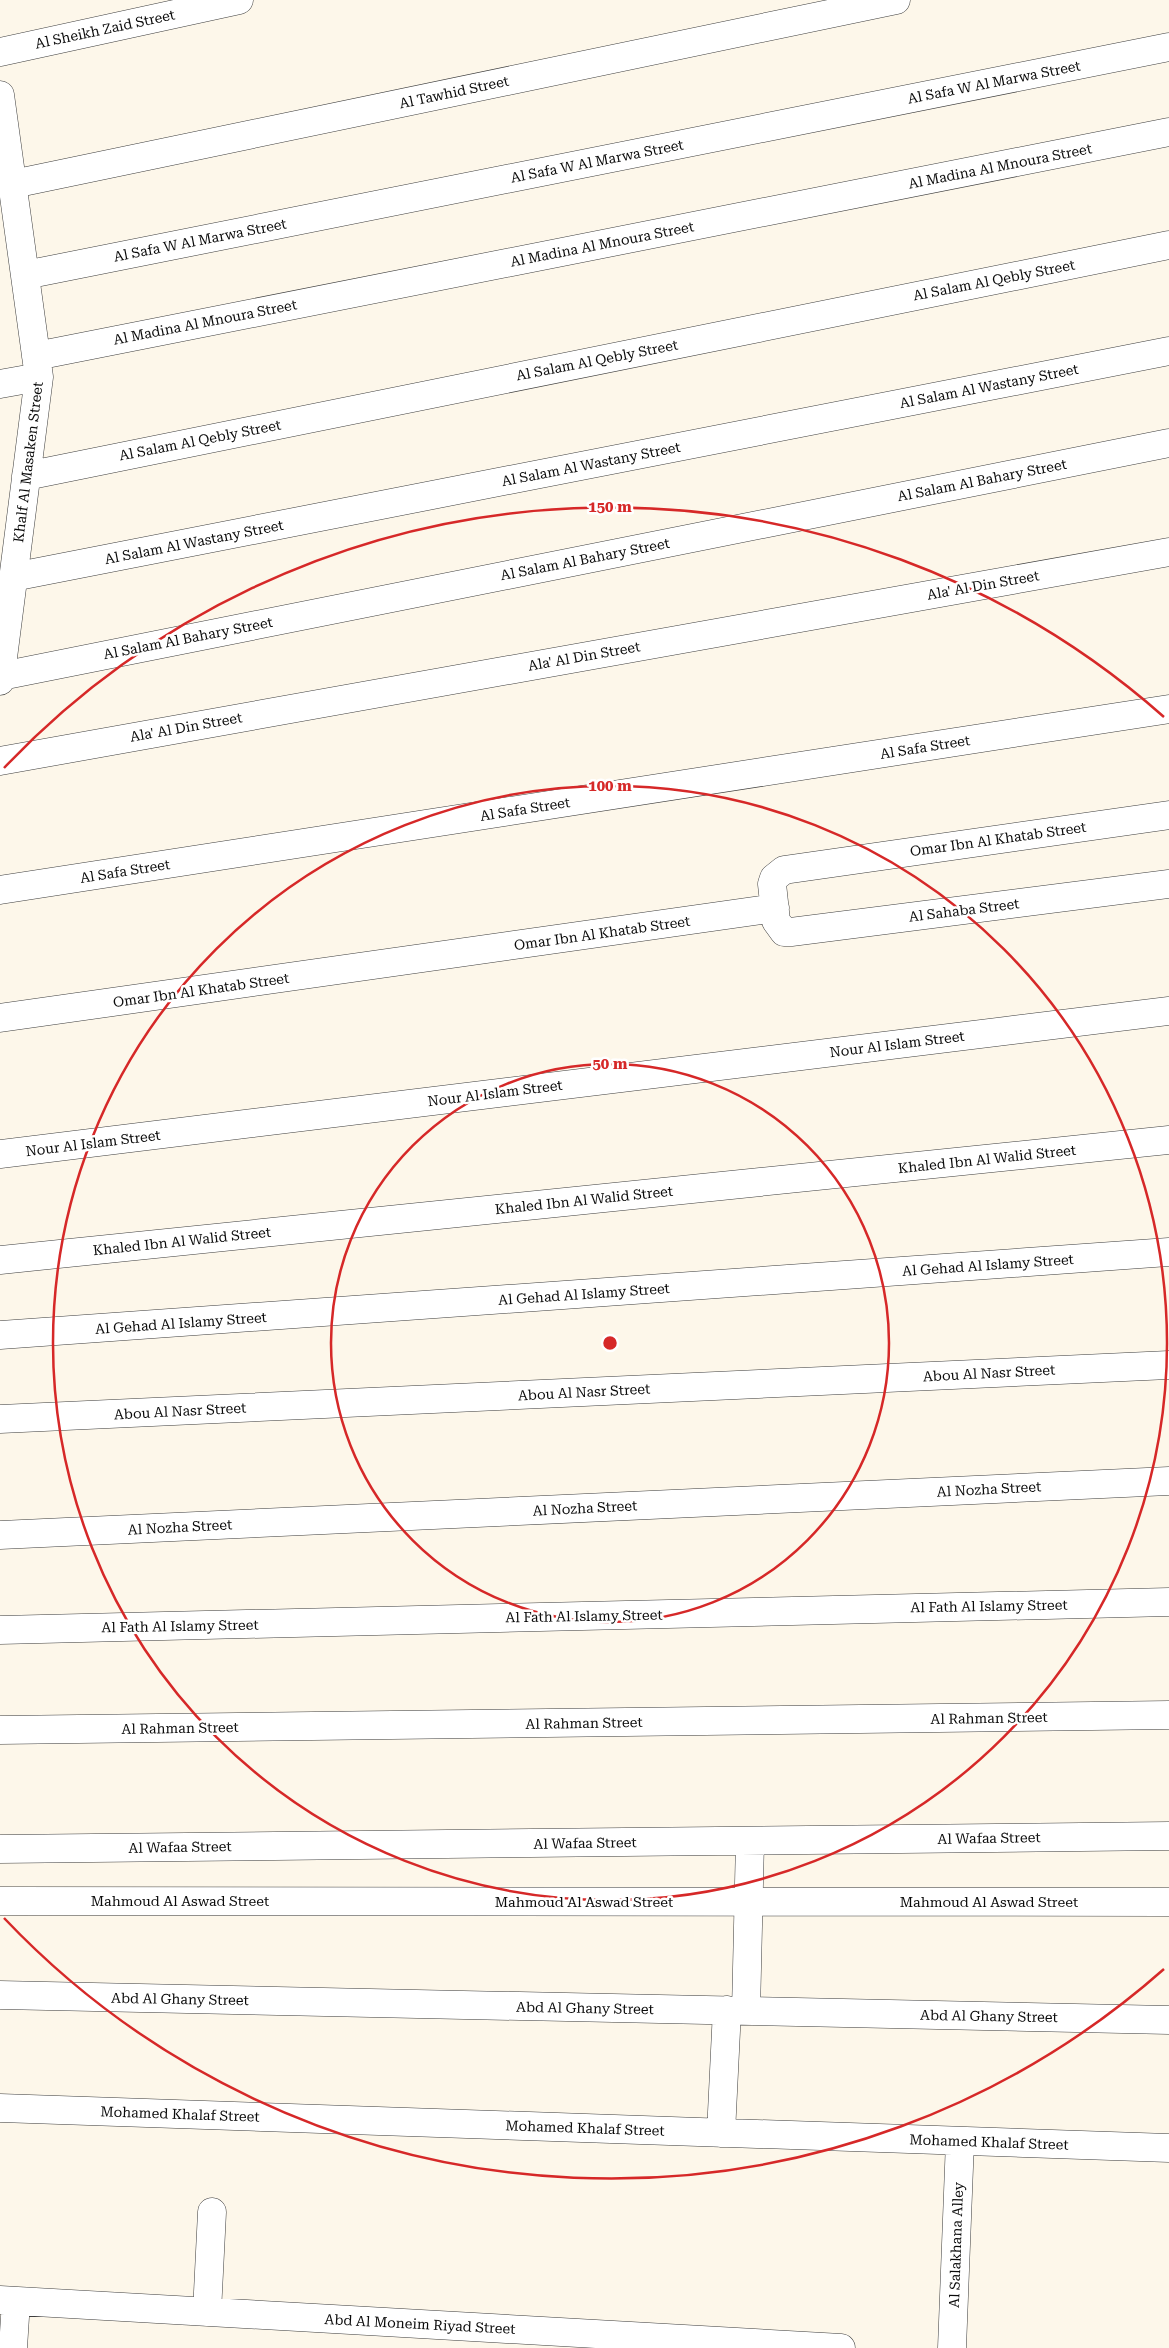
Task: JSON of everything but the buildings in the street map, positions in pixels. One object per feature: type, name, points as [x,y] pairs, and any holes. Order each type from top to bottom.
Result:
[{"type":"street","name":"Al Sheikh Zaid Street","points":[[0,52],[238,0]]},
{"type":"street","name":"Al Tawhid Street","points":[[12,184],[896,0]]},
{"type":"street","name":"Al Safa W Al Marwa Street","points":[[24,275],[1169,47]]},
{"type":"street","name":"Khalf Al Masaken Street","points":[[0,95],[37,366],[26,476],[0,681]]},
{"type":"street","name":"Al Madina Al Mnoura Street","points":[[0,384],[37,366],[1169,132]]},
{"type":"street","name":"Al Salam Al Qebly Street","points":[[26,476],[1169,244]]},
{"type":"street","name":"Al Salam Al Wastany Street","points":[[13,577],[1169,351]]},
{"type":"street","name":"Al Salam Al Bahary Street","points":[[1,676],[1169,443]]},
{"type":"street","name":"Ala' Al Din Street","points":[[0,761],[1169,552]]},
{"type":"street","name":"Al Safa Street","points":[[0,890],[1169,709]]},
{"type":"street","name":"Omar Ibn Al Khatab Street","points":[[0,1018],[775,908],[772,884],[774,878],[784,870],[1169,815]]},
{"type":"street","name":"Al Sahaba Street","points":[[775,908],[779,927],[784,932],[791,932],[1169,884]]},
{"type":"street","name":"Nour Al Islam Street","points":[[0,1154],[1169,1011]]},
{"type":"street","name":"Khaled Ibn Al Walid Street","points":[[0,1260],[1169,1140]]},
{"type":"street","name":"Al Gehad Al Islamy Street","points":[[0,1335],[1169,1252]]},
{"type":"street","name":"Abou Al Nasr Street","points":[[0,1419],[1169,1365]]},
{"type":"street","name":"Al Nozha Street","points":[[0,1535],[1169,1481]]},
{"type":"street","name":"Al Fath Al Islamy Street","points":[[0,1630],[1169,1602]]},
{"type":"street","name":"Al Rahman Street","points":[[0,1730],[1169,1715]]},
{"type":"street","name":"Al Wafaa Street","points":[[0,1849],[1169,1836]]},
{"type":"street","points":[[721,2133],[748,1902],[750,1841]]},
{"type":"street","name":"Mahmoud Al Aswad Street","points":[[0,1901],[1169,1902]]},
{"type":"street","name":"Abd Al Ghany Street","points":[[0,1996],[1169,2020]]},
{"type":"street","name":"Mohamed Khalaf Street","points":[[0,2108],[1169,2148]]},
{"type":"street","name":"Al Salakhana Alley","points":[[952,2348],[960,2141]]},
{"type":"street","points":[[208,2312],[212,2212]]},
{"type":"street","points":[[8,2301],[13,2348]]},
{"type":"street","name":"Abd Al Moneim Riyad Street","points":[[8,2301],[841,2348]]}]
